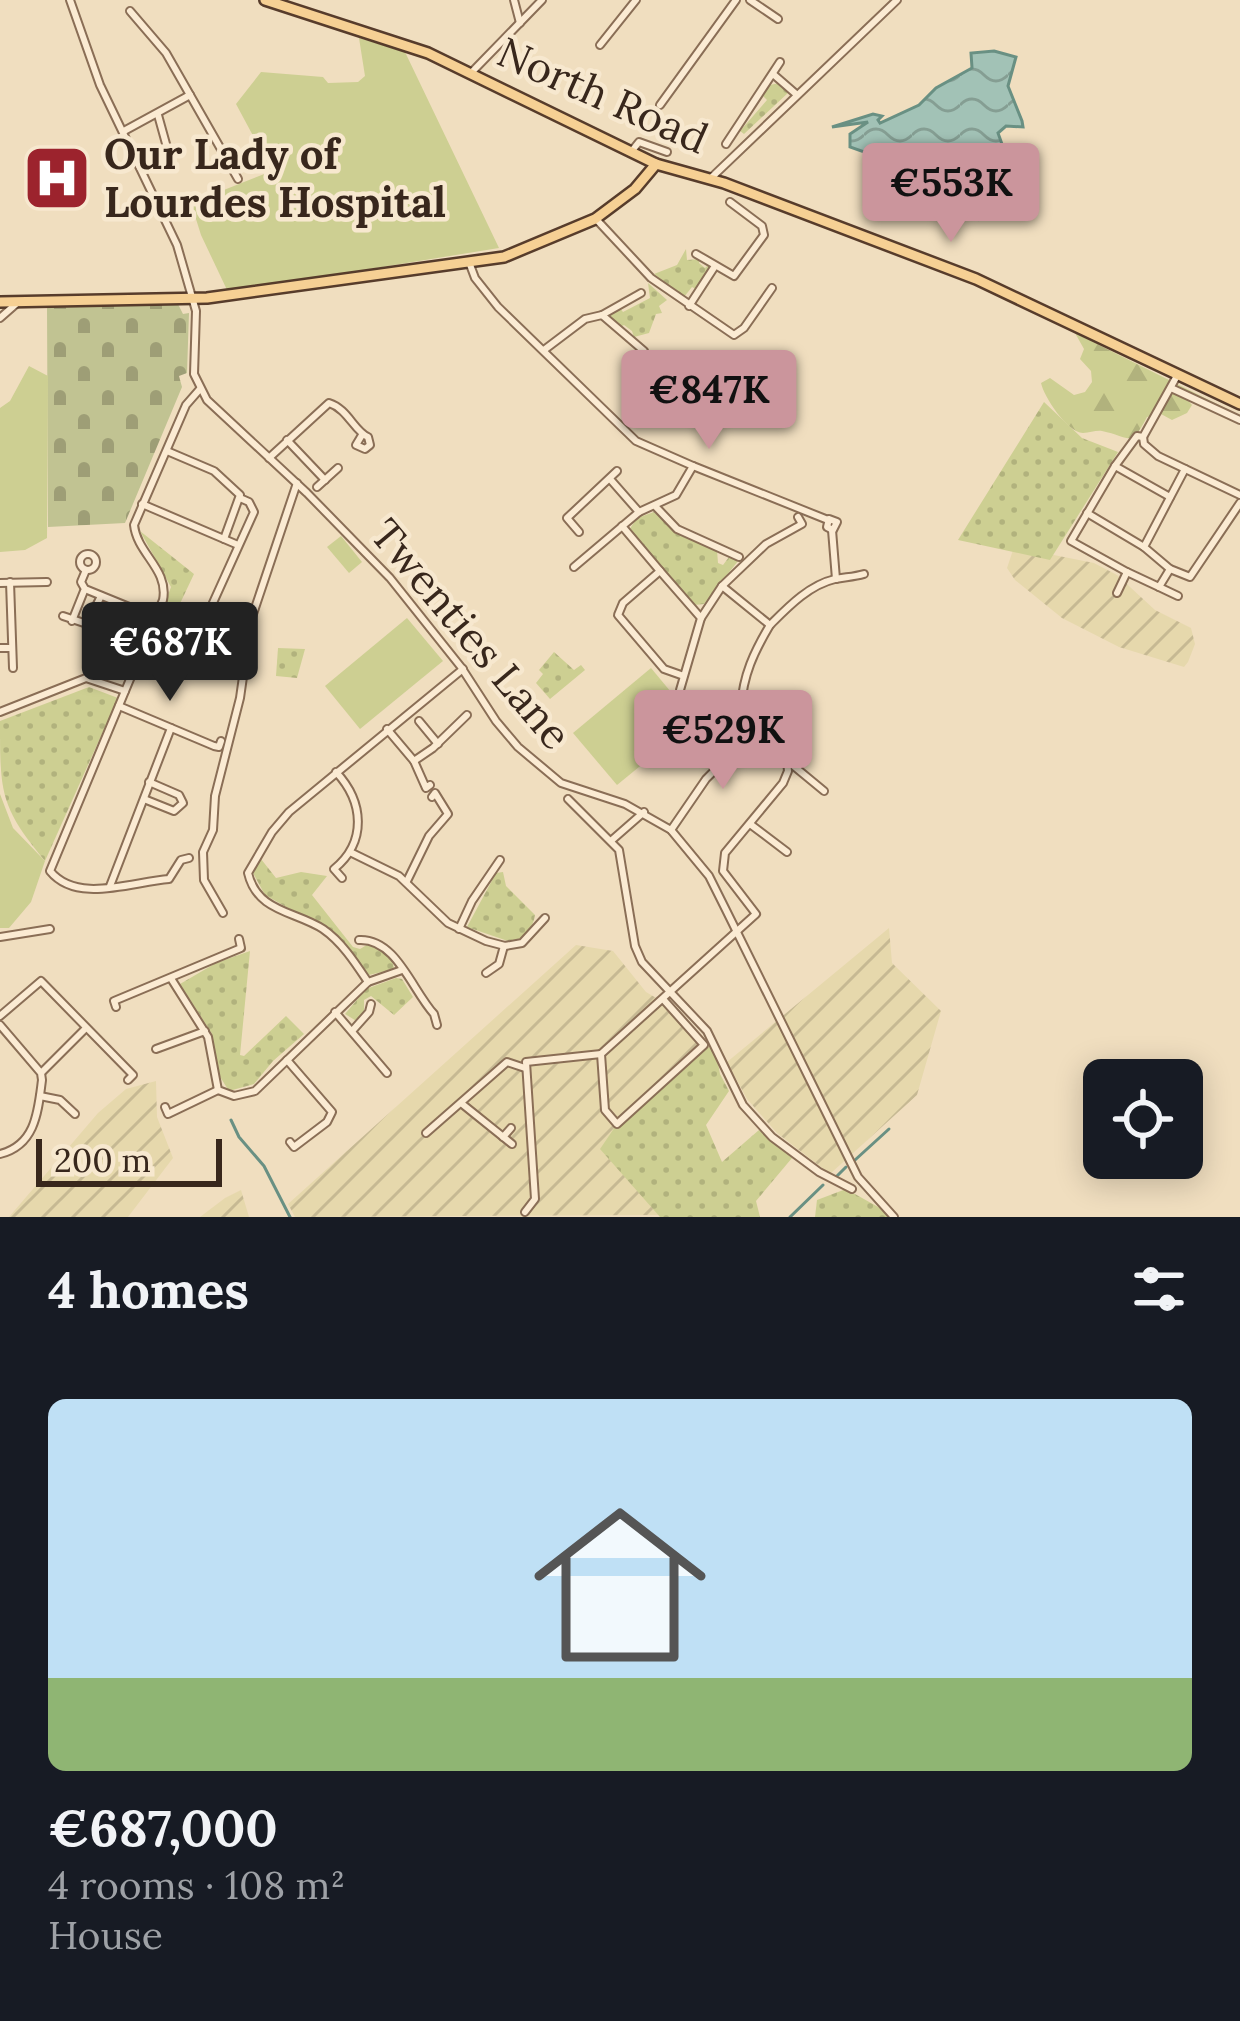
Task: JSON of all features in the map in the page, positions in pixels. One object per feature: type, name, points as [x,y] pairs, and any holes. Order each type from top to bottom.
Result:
[{"type":"main road","name":"North Road","points":[[265,0],[390,39],[471,73],[656,164],[710,179],[988,284],[1240,404]]},
{"type":"main road","points":[[0,302],[194,299],[504,257],[596,219],[635,189],[656,164]]},
{"type":"street","points":[[70,0],[100,85],[177,245],[194,299],[192,360],[200,389],[191,396],[142,504],[135,535],[165,588],[156,618],[50,871],[58,880],[80,889],[169,879],[181,860],[188,858]]},
{"type":"street","points":[[514,0],[520,22]]},
{"type":"street","points":[[471,73],[542,0]]},
{"type":"street","points":[[600,45],[636,0]]},
{"type":"street","points":[[660,105],[736,0]]},
{"type":"street","points":[[750,0],[778,20]]},
{"type":"street","points":[[710,179],[897,0]]},
{"type":"street","points":[[130,11],[161,45],[238,179]]},
{"type":"street","points":[[726,144],[780,62]]},
{"type":"street","points":[[773,74],[796,94]]},
{"type":"street","points":[[124,131],[190,94]]},
{"type":"street","points":[[157,113],[168,151]]},
{"type":"street","points":[[631,152],[639,142],[667,152]]},
{"type":"street","points":[[696,254],[730,275],[737,274],[764,235],[762,226],[730,202]]},
{"type":"street","points":[[596,219],[626,255],[688,306],[734,335],[772,288]]},
{"type":"street","points":[[469,262],[482,289],[636,441],[828,520],[836,579]]},
{"type":"street","points":[[688,306],[715,266]]},
{"type":"street","points":[[544,350],[585,319],[641,293]]},
{"type":"street","points":[[0,318],[19,302]]},
{"type":"street","points":[[602,315],[644,351],[636,369],[627,374]]},
{"type":"street","points":[[1143,436],[1178,374]]},
{"type":"street","points":[[1171,388],[1240,420]]},
{"type":"street","name":"Twenties Lane","points":[[200,389],[216,410],[380,567],[463,669],[500,728],[550,775],[578,791],[644,812],[671,830],[709,876],[858,1177],[894,1217]]},
{"type":"street","points":[[269,458],[329,403],[342,409],[362,435]]},
{"type":"street","points":[[1143,436],[1137,436],[1115,466],[1071,541],[1178,596]]},
{"type":"street","points":[[1087,513],[1144,547],[1170,569],[1190,577],[1240,499],[1149,450],[1143,436]]},
{"type":"street","points":[[287,440],[325,480]]},
{"type":"street","points":[[166,451],[214,471],[254,512],[193,647]]},
{"type":"street","points":[[574,567],[640,512],[676,495],[694,466]]},
{"type":"street","points":[[1115,466],[1170,497]]},
{"type":"street","points":[[317,488],[338,468]]},
{"type":"street","points":[[1144,547],[1185,469]]},
{"type":"street","points":[[579,532],[567,518],[613,475],[640,512]]},
{"type":"street","points":[[223,913],[204,880],[203,852],[213,830],[215,796],[240,698],[251,620],[297,483]]},
{"type":"street","points":[[224,539],[240,498]]},
{"type":"street","points":[[142,504],[238,545]]},
{"type":"street","points":[[656,507],[677,529],[739,557]]},
{"type":"street","points":[[680,690],[701,617],[722,586],[766,544],[802,524],[798,517]]},
{"type":"street","points":[[622,526],[701,617]]},
{"type":"street","points":[[721,563],[726,550]]},
{"type":"street","points":[[1159,586],[1170,569]]},
{"type":"street","points":[[86,570],[81,582],[85,589],[156,618]]},
{"type":"street","points":[[660,571],[623,603],[618,615],[664,668],[681,675]]},
{"type":"street","points":[[1117,593],[1126,572]]},
{"type":"street","points":[[748,706],[741,707],[742,684],[770,625],[791,603],[836,579],[864,574]]},
{"type":"street","points":[[0,583],[47,583]]},
{"type":"street","points":[[10,583],[13,668]]},
{"type":"street","points":[[722,586],[770,625]]},
{"type":"street","points":[[72,621],[85,589]]},
{"type":"street","points":[[63,616],[87,624],[101,596]]},
{"type":"street","points":[[168,641],[193,647],[215,658],[210,671],[196,670],[169,656],[164,647],[168,641]]},
{"type":"street","points":[[0,648],[12,648]]},
{"type":"street","points":[[368,982],[322,928],[267,903],[248,873],[290,812],[463,669]]},
{"type":"street","points":[[0,712],[86,678],[125,691]]},
{"type":"street","points":[[119,706],[214,746],[220,747],[221,741]]},
{"type":"street","points":[[414,761],[438,743],[455,720],[467,715]]},
{"type":"street","points":[[419,721],[438,743]]},
{"type":"street","points":[[110,886],[171,728]]},
{"type":"street","points":[[387,729],[414,761],[426,788],[430,784]]},
{"type":"street","points":[[671,830],[706,779],[750,735],[824,790]]},
{"type":"street","points":[[525,1211],[536,1199],[525,1068],[530,1060],[601,1054],[756,914],[723,871],[725,853],[784,781],[787,761]]},
{"type":"street","points":[[336,772],[356,801],[358,831],[352,853],[334,869],[342,878]]},
{"type":"street","points":[[143,798],[174,811],[183,803],[179,795],[149,782]]},
{"type":"street","points":[[407,881],[429,836],[448,814],[435,793],[432,797]]},
{"type":"street","name":"Twenties Lane","points":[[568,799],[612,840]]},
{"type":"street","points":[[601,1054],[605,1110],[617,1124],[704,1045],[634,946],[622,860],[612,840],[644,812]]},
{"type":"street","points":[[750,824],[787,852]]},
{"type":"street","points":[[352,853],[407,881],[433,911],[459,928],[504,946],[522,944],[545,918]]},
{"type":"street","points":[[459,928],[500,860]]},
{"type":"street","points":[[0,937],[44,927]]},
{"type":"street","points":[[116,1006],[113,1001],[242,948],[239,939]]},
{"type":"street","points":[[358,940],[381,944],[434,1014],[436,1025]]},
{"type":"street","points":[[486,974],[499,964],[504,946]]},
{"type":"street","points":[[165,1107],[169,1114],[218,1090],[234,1096],[255,1091],[368,982],[402,970]]},
{"type":"street","points":[[172,980],[205,1031],[218,1090]]},
{"type":"street","points":[[0,1154],[28,1138],[41,1073],[0,1020],[41,981],[133,1075],[128,1080]]},
{"type":"street","points":[[667,996],[707,1031],[733,1090],[772,1138],[818,1172],[852,1189]]},
{"type":"street","points":[[352,1031],[371,1004]]},
{"type":"street","points":[[335,1012],[387,1073]]},
{"type":"street","points":[[41,1073],[86,1028]]},
{"type":"street","points":[[156,1049],[205,1031]]},
{"type":"street","points":[[286,1059],[332,1112],[294,1147],[290,1142]]},
{"type":"street","points":[[426,1133],[507,1062],[525,1068]]},
{"type":"street","points":[[40,1096],[72,1108]]},
{"type":"street","points":[[461,1103],[512,1144]]},
{"type":"street","points":[[503,1137],[511,1127]]},
{"type":"shaded area","points":[[1014,547],[1094,563],[1117,575],[1155,610],[1191,628],[1195,644],[1188,662],[1184,667],[1119,647],[1062,618],[1015,580],[1007,568]]},
{"type":"shaded area","points":[[889,928],[892,963],[941,1011],[917,1095],[830,1174],[777,1133],[747,1099],[727,1062]]},
{"type":"shaded area","points":[[576,945],[613,951],[646,992],[675,1009],[716,1051],[662,1215],[295,1217],[288,1204]]},
{"type":"shaded area","points":[[156,1081],[157,1117],[173,1158],[128,1217],[9,1217],[98,1113],[126,1089]]},
{"type":"shaded area","points":[[241,1190],[249,1217],[200,1217],[225,1198]]},
{"type":"green space","points":[[359,38],[405,52],[499,248],[228,292],[191,203],[272,171],[236,104],[261,72],[323,77],[328,83],[358,82],[365,76]]},
{"type":"green space","points":[[779,83],[789,92],[744,134],[740,131],[767,100],[763,96],[770,85]]},
{"type":"green space","points":[[686,249],[687,260],[700,259],[710,269],[684,297],[654,274],[677,265]]},
{"type":"green space","points":[[648,283],[667,300],[659,306],[662,313],[656,314],[649,333],[634,337],[610,316],[612,311],[620,308],[623,312],[650,298]]},
{"type":"green space","points":[[178,304],[183,314],[189,313],[187,373],[179,376],[182,387],[125,523],[48,527],[47,307]]},
{"type":"green space","points":[[1075,333],[1231,411],[1213,410],[1185,397],[1192,405],[1187,413],[1172,420],[1161,414],[1147,417],[1133,437],[1077,431],[1057,413],[1041,383],[1050,378],[1074,395],[1085,392],[1092,382],[1091,371],[1080,359],[1084,349]]},
{"type":"green space","points":[[29,366],[48,376],[47,538],[25,550],[0,552],[0,408],[10,401]]},
{"type":"green space","points":[[1044,402],[1082,438],[1118,452],[1050,560],[958,540]]},
{"type":"green space","points":[[654,512],[679,535],[717,550],[718,563],[723,565],[729,557],[738,561],[704,604],[694,605],[629,530],[637,518]]},
{"type":"green space","points":[[140,531],[194,574],[167,631],[160,629],[167,633],[157,655],[148,649],[171,587]]},
{"type":"green space","points":[[341,536],[362,562],[349,573],[327,547]]},
{"type":"green space","points":[[407,618],[443,661],[360,729],[325,686]]},
{"type":"green space","points":[[278,648],[305,649],[297,678],[276,676]]},
{"type":"green space","points":[[554,652],[574,670],[581,665],[585,670],[550,699],[536,683],[543,674],[539,670]]},
{"type":"green space","points":[[651,668],[695,721],[617,785],[573,733]]},
{"type":"green space","points":[[89,687],[118,698],[45,861],[19,826],[6,798],[0,721]]},
{"type":"green space","points":[[0,794],[13,828],[45,861],[31,902],[9,928],[0,928]]},
{"type":"green space","points":[[261,859],[276,878],[301,872],[327,876],[312,895],[353,947],[374,945],[389,957],[394,969],[369,975],[334,934],[265,895],[253,873]]},
{"type":"green space","points":[[503,872],[506,886],[535,915],[528,932],[511,942],[467,927],[496,873]]},
{"type":"green space","points":[[250,951],[240,1055],[286,1016],[304,1034],[254,1084],[229,1091],[217,1072],[212,1034],[180,984],[216,963]]},
{"type":"green space","points":[[402,979],[413,997],[394,1015],[371,996],[364,1000],[364,1014],[358,1022],[345,1014],[366,989]]},
{"type":"green space","points":[[704,1045],[716,1051],[729,1091],[706,1125],[722,1162],[759,1130],[792,1158],[756,1201],[760,1217],[660,1217],[600,1149],[617,1124]]},
{"type":"green space","points":[[846,1189],[896,1217],[815,1217],[817,1200]]},
{"type":"water","points":[[994,51],[1016,57],[1008,86],[1023,127],[1006,126],[998,133],[1008,161],[1005,190],[979,219],[969,207],[922,217],[899,197],[880,189],[877,182],[887,160],[850,147],[850,134],[868,122],[832,127],[873,114],[882,116],[880,123],[919,105],[936,88],[972,68],[971,53]]},
{"type":"waterway","points":[[231,1120],[264,1166],[290,1217]]},
{"type":"waterway","points":[[855,1160],[889,1129]]},
{"type":"waterway","points":[[836,1177],[846,1167]]},
{"type":"waterway","points":[[790,1217],[823,1185]]},
{"type":"place","name":"Our Lady of Lourdes Hospital","points":[[57,178]]}]
